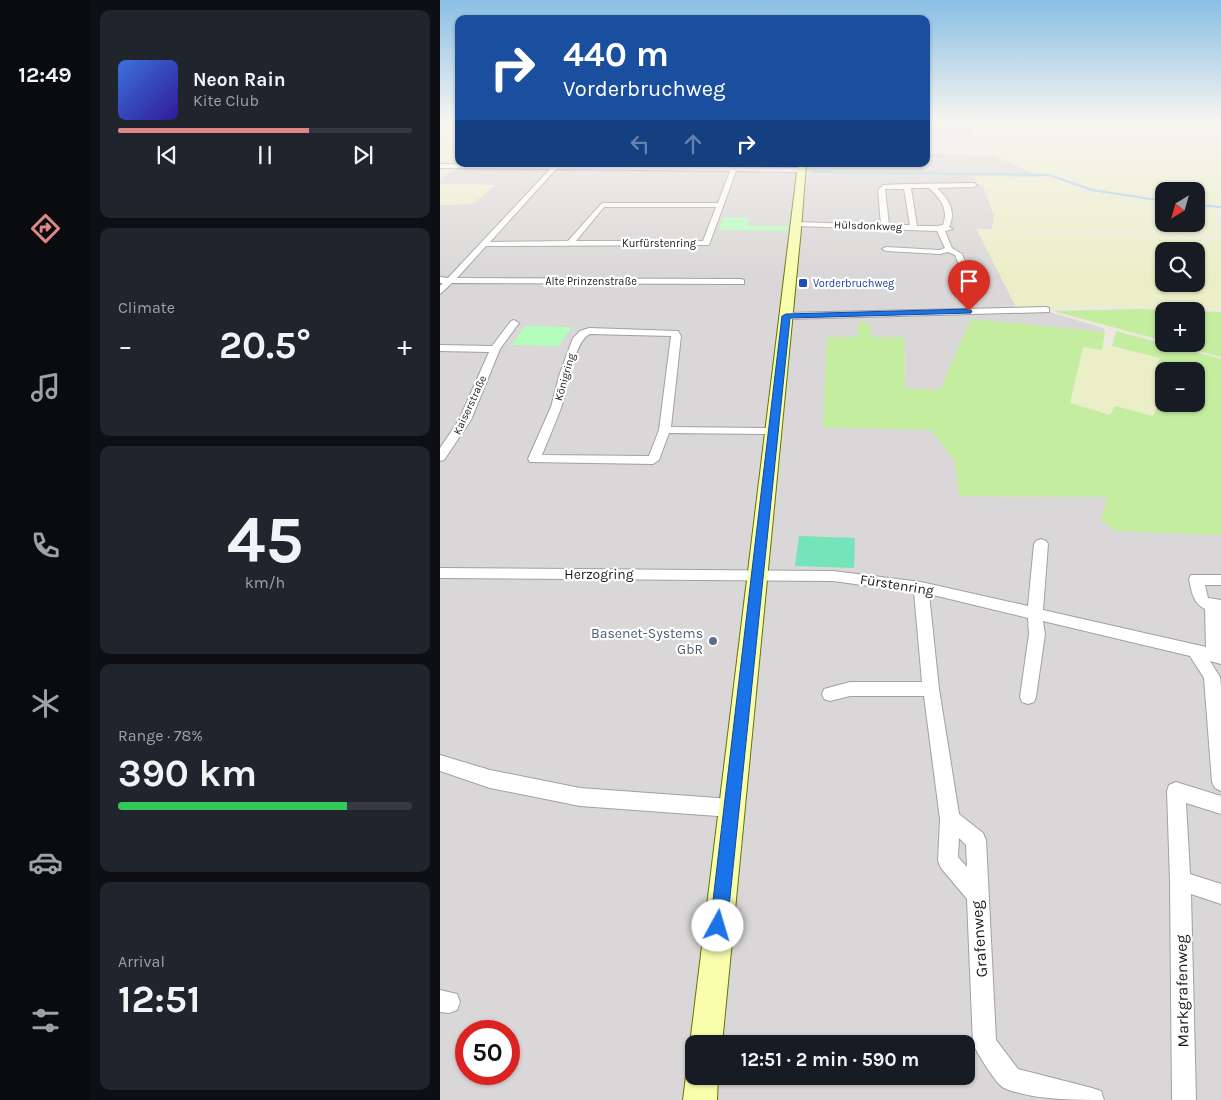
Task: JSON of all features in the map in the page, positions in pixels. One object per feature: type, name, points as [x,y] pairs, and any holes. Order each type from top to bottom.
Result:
[{"type":"main road","points":[[707,1035],[797,224],[801,173]]},
{"type":"main road","points":[[700,1100],[701,1085]]},
{"type":"street","points":[[440,291],[549,173]]},
{"type":"street","name":"Kurfürstenring","points":[[484,244],[706,243],[732,173]]},
{"type":"street","points":[[885,226],[881,190],[883,187],[974,185]]},
{"type":"street","points":[[906,186],[914,227]]},
{"type":"street","points":[[931,186],[946,202],[950,212],[944,228],[949,249],[958,254],[966,273]]},
{"type":"street","points":[[571,244],[602,205],[720,205]]},
{"type":"street","name":"Hülsdonkweg","points":[[797,224],[944,228]]},
{"type":"street","name":"Hülsdonkweg","points":[[886,249],[940,252],[949,249]]},
{"type":"street","name":"Alte Prinzenstraße","points":[[440,280],[741,282]]},
{"type":"street","points":[[786,316],[1046,310]]},
{"type":"street","name":"Kaiserstraße","points":[[440,458],[465,420],[495,349],[514,323]]},
{"type":"street","name":"Königring","points":[[589,330],[674,332],[676,336],[665,430],[653,460],[534,459],[556,407],[578,338],[589,330]]},
{"type":"street","points":[[440,348],[495,349]]},
{"type":"street","points":[[665,430],[773,431]]},
{"type":"street","points":[[1028,697],[1037,634],[1034,614],[1041,544]]},
{"type":"street","name":"Herzogring","points":[[440,573],[757,575]]},
{"type":"street","name":"Fürstenring","points":[[757,575],[832,576],[921,587],[1217,656],[1216,606],[1202,601],[1196,580],[1221,580]]},
{"type":"street","name":"Grafenweg","points":[[921,587],[931,689],[950,819],[948,861],[977,895],[985,1044],[1011,1079],[1092,1100]]},
{"type":"street","points":[[1195,651],[1212,677],[1221,782]]},
{"type":"street","points":[[830,694],[850,689],[931,689]]},
{"type":"street","points":[[440,763],[490,780],[580,798],[731,808]]},
{"type":"street","name":"Markgrafenweg","points":[[1184,1100],[1180,881],[1176,791],[1221,805]]},
{"type":"street","points":[[1180,881],[1221,894]]},
{"type":"shaded area","points":[[448,173],[1033,173],[1041,177],[974,177],[978,185],[983,185],[994,216],[992,229],[977,229],[1017,309],[1046,311],[1103,328],[1105,332],[971,320],[940,390],[905,388],[904,337],[871,337],[858,322],[859,337],[827,337],[824,427],[932,430],[955,462],[960,496],[1108,497],[1116,531],[1221,535],[1221,1100],[440,1100],[440,205],[472,204],[496,185],[440,184],[440,180]]},
{"type":"green space","points":[[1049,173],[1221,173],[1221,204],[1205,203],[1205,182],[1155,182],[1155,197],[1092,188],[1062,176]]},
{"type":"green space","points":[[974,176],[1041,177],[1100,195],[1155,202],[1155,232],[1205,232],[1205,209],[1216,210],[1219,236],[992,229],[994,216],[983,185],[978,185]]},
{"type":"green space","points":[[440,184],[496,185],[472,204],[440,205]]},
{"type":"green space","points":[[723,217],[749,218],[747,226],[789,226],[788,231],[719,230]]},
{"type":"green space","points":[[977,230],[1221,239],[1221,309],[1205,309],[1205,302],[1155,302],[1155,307],[1114,306],[1017,309]]},
{"type":"green space","points":[[1155,310],[1155,339],[1053,311]]},
{"type":"green space","points":[[1205,311],[1221,312],[1221,357],[1203,352],[1205,352]]},
{"type":"green space","points":[[971,319],[1105,332],[1102,350],[1083,347],[1070,403],[1110,415],[1115,406],[1153,416],[1155,412],[1205,412],[1205,362],[1158,362],[1160,358],[1112,346],[1116,331],[1155,341],[1155,352],[1195,352],[1221,359],[1221,535],[1116,531],[1101,521],[1107,497],[959,496],[955,462],[932,430],[823,427],[827,337],[858,337],[858,322],[870,323],[871,337],[904,337],[905,388],[940,390]]},
{"type":"green space","points":[[525,326],[572,327],[559,346],[511,345]]},
{"type":"green space","points":[[1103,344],[1160,358],[1158,362],[1155,362],[1155,412],[1153,416],[1115,406],[1110,415],[1070,403],[1083,347],[1102,349]]},
{"type":"green space","points":[[799,536],[855,538],[854,568],[795,566]]},
{"type":"waterway","points":[[917,173],[1049,175],[1092,190],[1155,200]]},
{"type":"waterway","points":[[1205,206],[1221,207]]},
{"type":"place","name":"Vorderbruchweg","points":[[803,283]]},
{"type":"place","name":"Basenet-Systems GbR","points":[[713,641]]},
{"type":"route","points":[[718,926],[786,316],[969,311]]}]
